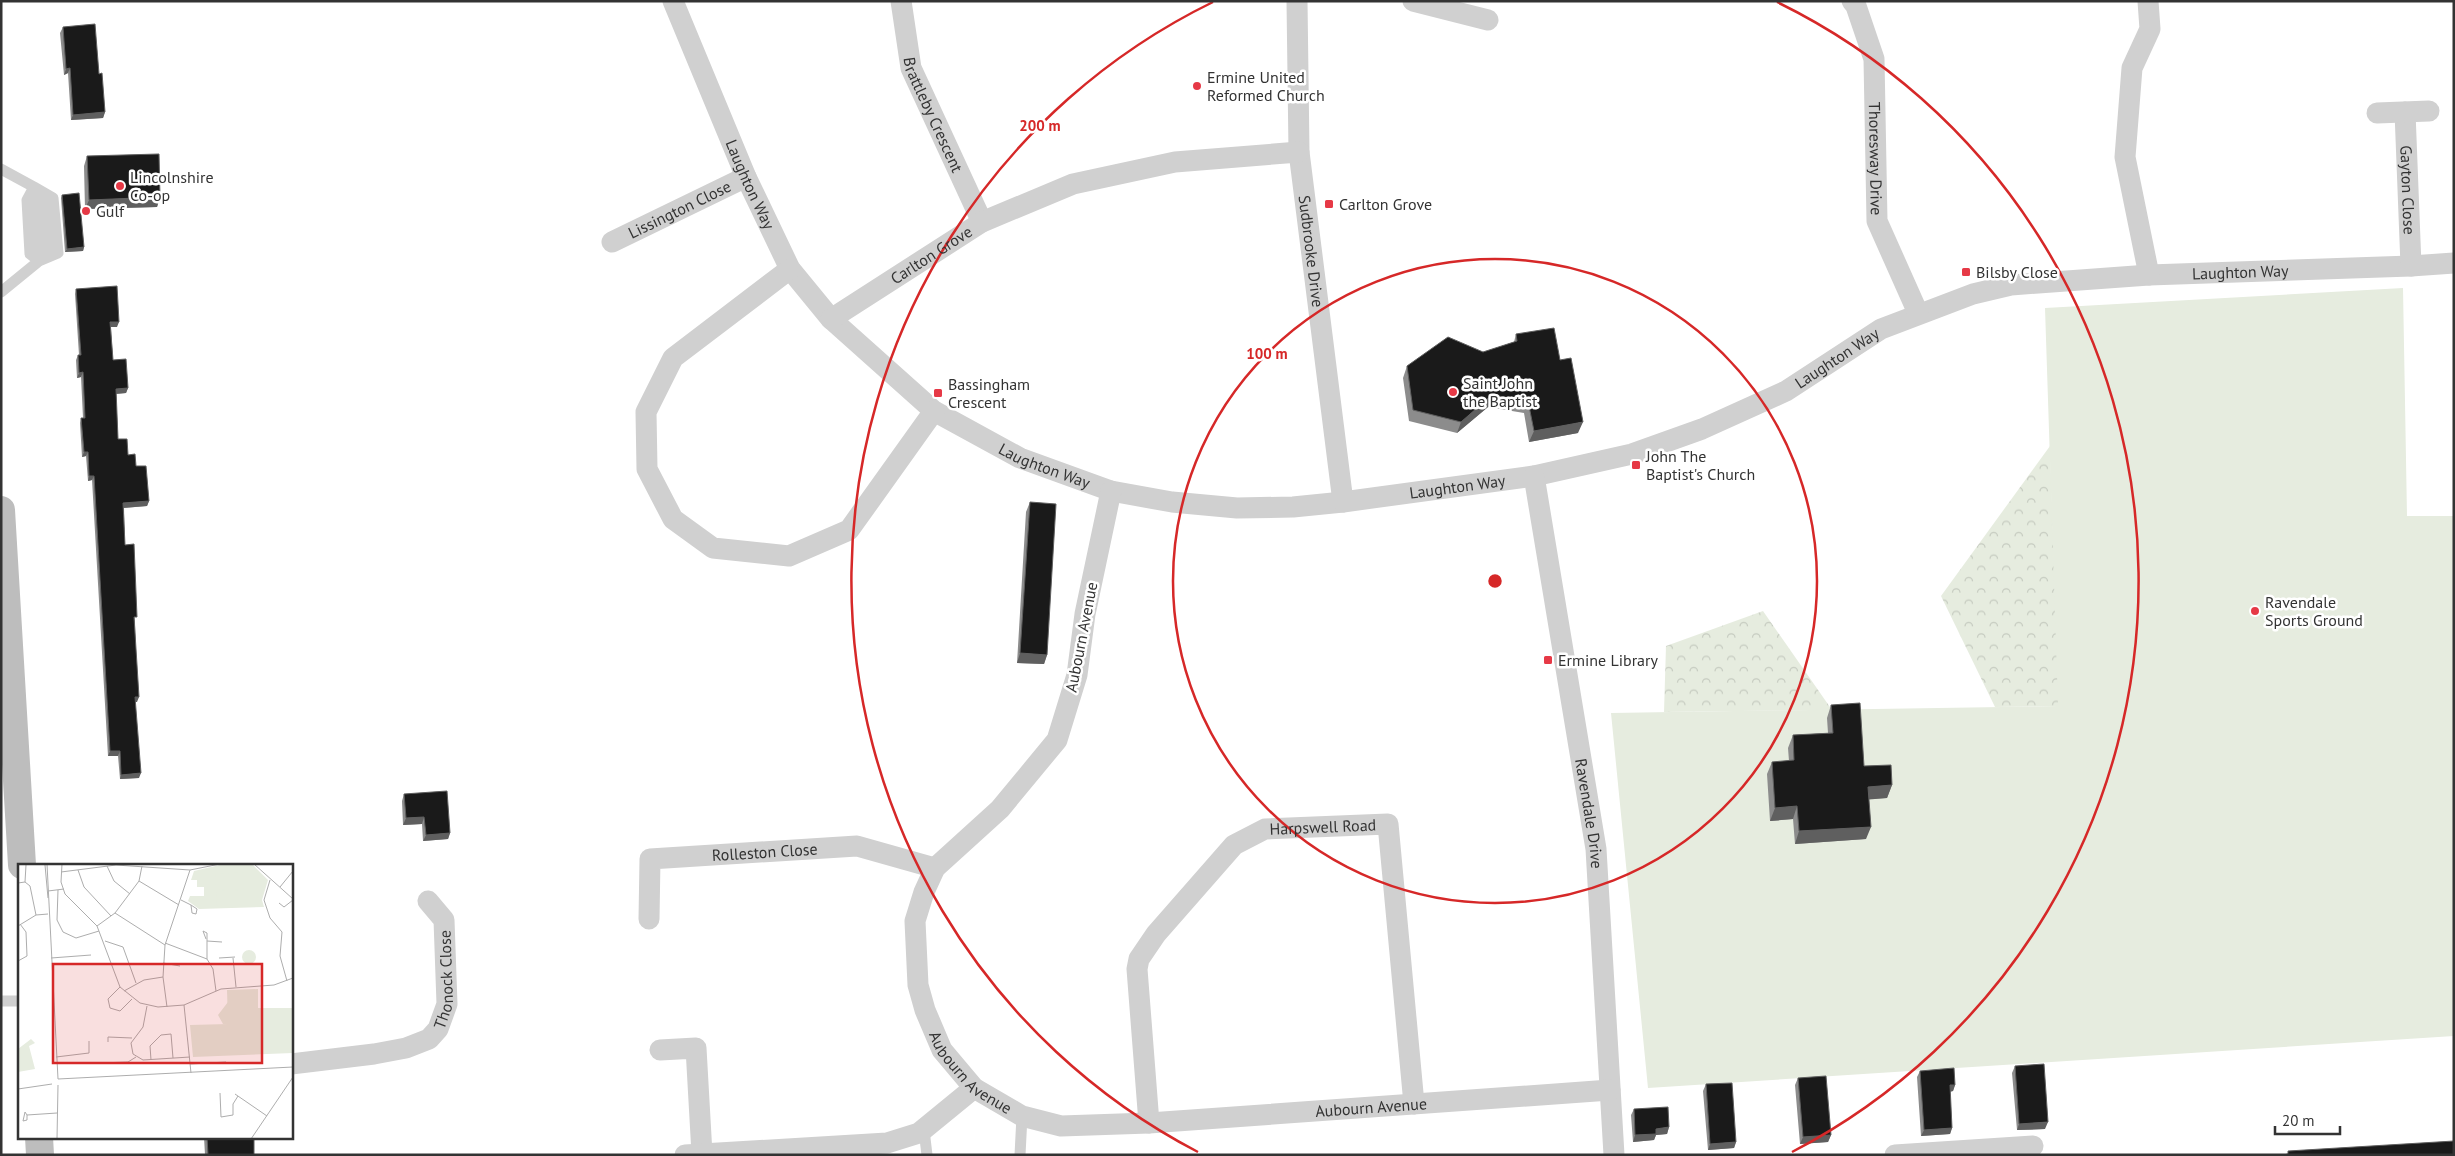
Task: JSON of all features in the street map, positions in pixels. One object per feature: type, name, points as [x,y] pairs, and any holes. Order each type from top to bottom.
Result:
[{"type":"main road","points":[[1,510],[7,689],[22,864]]},
{"type":"main road","points":[[39,1138],[40,1155]]},
{"type":"street","name":"Laughton Way","points":[[673,1],[746,177],[790,269],[831,319],[934,411],[1020,458],[1111,491],[1172,502],[1237,508],[1294,507],[1343,502],[1534,476],[1632,454],[1702,429],[1786,391],[1881,329],[1918,313],[1973,294],[2011,285],[2149,275],[2411,266],[2454,262]]},
{"type":"street","name":"Brattleby Crescent","points":[[901,1],[911,68],[982,222]]},
{"type":"street","name":"Sudbrooke Drive","points":[[1297,1],[1299,152],[1343,502]]},
{"type":"street","points":[[1413,1],[1488,20]]},
{"type":"street","name":"Thoresway Drive","points":[[1852,1],[1856,6],[1874,59],[1876,221],[1918,313]]},
{"type":"street","points":[[2148,1],[2150,29],[2132,68],[2125,157],[2149,275]]},
{"type":"street","points":[[2376,112],[2429,111]]},
{"type":"street","name":"Gayton Close","points":[[2405,112],[2411,266]]},
{"type":"street","name":"Carlton Grove","points":[[831,319],[982,222],[1082,182],[1175,162],[1299,152]]},
{"type":"street","name":"Lissington Close","points":[[612,242],[746,177]]},
{"type":"street","points":[[790,269],[673,358],[646,412],[648,469],[673,519],[713,548],[789,556],[849,530],[934,411]]},
{"type":"street","name":"Ravendale Drive","points":[[1534,476],[1596,849],[1614,1155]]},
{"type":"street","name":"Aubourn Avenue","points":[[1111,491],[1085,614],[1077,675],[1057,740],[1000,809],[935,868],[924,892],[915,921],[918,985],[925,1010],[942,1050],[974,1088],[1022,1116],[1062,1126],[1149,1122],[1610,1090]]},
{"type":"street","name":"Harpswell Road","points":[[1149,1122],[1137,969],[1139,959],[1156,934],[1234,845],[1265,829],[1388,824],[1414,1104]]},
{"type":"street","name":"Rolleston Close","points":[[649,919],[650,859],[856,846],[935,868]]},
{"type":"street","name":"Thonock Close","points":[[292,1064],[374,1054],[406,1048],[428,1039],[438,1029],[448,1004],[444,920],[428,901]]},
{"type":"street","points":[[660,1050],[696,1048],[693,1154],[887,1143],[924,1130],[974,1088]]},
{"type":"street","points":[[1895,1155],[2034,1146]]},
{"type":"lane","points":[[1,169],[34,187],[44,199],[48,254],[1,292]]},
{"type":"lane","points":[[34,187],[27,200],[29,245],[30,254],[39,261]]},
{"type":"lane","points":[[1,1001],[18,1001]]},
{"type":"lane","points":[[1020,1155],[1022,1116]]},
{"type":"lane","points":[[924,1130],[927,1155]]},
{"type":"green space","name":"Ravendale Sports Ground","points":[[2403,288],[2407,516],[2454,516],[2454,1036],[1648,1088],[1611,713],[2058,706],[2045,308]]},
{"type":"green space","points":[[2050,446],[2059,706],[1995,707],[1941,596]]},
{"type":"green space","points":[[1763,611],[1832,710],[1664,712],[1666,646]]},
{"type":"building","points":[[95,24],[99,74],[102,73],[105,112],[73,115],[70,68],[66,69],[63,27]]},
{"type":"building","name":"Lincolnshire Co-op","points":[[159,154],[160,197],[89,200],[87,156]]},
{"type":"building","points":[[79,193],[84,247],[67,249],[62,195]]},
{"type":"building","points":[[117,286],[119,322],[110,322],[113,360],[126,359],[128,388],[116,389],[118,439],[127,439],[128,455],[135,454],[136,466],[146,466],[149,501],[123,503],[125,545],[134,544],[137,617],[134,617],[139,697],[135,697],[141,773],[121,775],[120,751],[110,751],[94,476],[89,476],[88,452],[84,452],[81,418],[85,418],[83,372],[79,373],[78,355],[81,355],[76,289]]},
{"type":"building","points":[[1554,328],[1560,360],[1571,358],[1583,422],[1534,431],[1528,401],[1492,395],[1461,422],[1413,410],[1407,366],[1448,337],[1483,352],[1517,341],[1516,334]]},
{"type":"building","points":[[1030,502],[1056,504],[1047,655],[1020,653]]},
{"type":"building","points":[[1860,703],[1864,766],[1891,765],[1892,785],[1868,787],[1871,827],[1799,831],[1797,806],[1775,808],[1772,762],[1794,760],[1793,735],[1833,733],[1831,705]]},
{"type":"building","points":[[447,791],[450,833],[426,835],[424,817],[406,818],[404,794]]},
{"type":"building","points":[[2044,1064],[2048,1122],[2019,1124],[2015,1066]]},
{"type":"building","points":[[1954,1068],[1955,1085],[1950,1085],[1952,1128],[1924,1130],[1920,1071]]},
{"type":"building","points":[[1826,1076],[1831,1135],[1803,1137],[1798,1078]]},
{"type":"building","points":[[1732,1083],[1736,1142],[1710,1144],[1706,1084]]},
{"type":"building","points":[[1668,1107],[1669,1127],[1656,1129],[1656,1134],[1635,1135],[1634,1109]]},
{"type":"building","points":[[207,1138],[254,1138],[254,1155],[208,1155]]},
{"type":"building","points":[[2454,1141],[2454,1155],[2283,1155],[2288,1154],[2288,1151]]},
{"type":"place","name":"Ermine United Reformed Church","points":[[1197,86]]},
{"type":"place","name":"Lincolnshire Co-op","points":[[120,186]]},
{"type":"place","name":"Carlton Grove","points":[[1329,204]]},
{"type":"place","name":"Gulf","points":[[86,211]]},
{"type":"place","name":"Bilsby Close","points":[[1966,272]]},
{"type":"place","name":"Saint John the Baptist","points":[[1453,392]]},
{"type":"place","name":"Bassingham Crescent","points":[[938,393]]},
{"type":"place","name":"John The Baptist's Church","points":[[1636,465]]},
{"type":"place","name":"Ravendale Sports Ground","points":[[2255,611]]},
{"type":"place","name":"Ermine Library","points":[[1548,660]]}]
